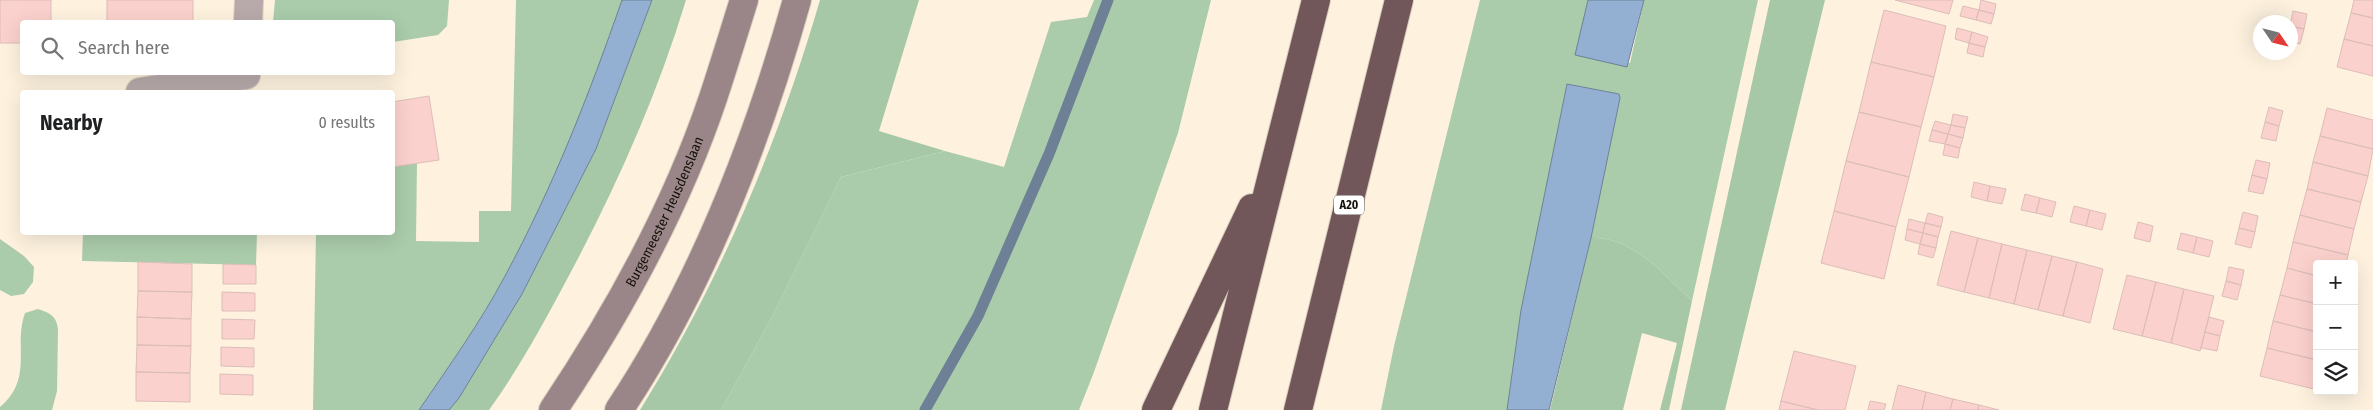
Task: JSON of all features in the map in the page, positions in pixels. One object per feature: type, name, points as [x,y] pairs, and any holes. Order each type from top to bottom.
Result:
[{"type":"highway","points":[[1213,410],[1316,0]]},
{"type":"highway","name":"A20","points":[[1298,410],[1399,0]]},
{"type":"highway","points":[[1156,410],[1278,152]]},
{"type":"main road","name":"Burgemeester Heusdenslaan","points":[[553,410],[623,298],[662,221],[713,99],[744,0]]},
{"type":"main road","points":[[619,410],[673,317],[719,223],[761,116],[797,0]]},
{"type":"street","points":[[248,20],[249,0]]},
{"type":"street","points":[[152,90],[246,75]]},
{"type":"green space","points":[[275,0],[449,0],[447,26],[438,35],[395,42],[395,20],[273,20]]},
{"type":"green space","points":[[516,0],[622,0],[570,140],[539,209],[485,311],[419,410],[313,410],[316,235],[395,235],[395,167],[417,163],[416,241],[479,242],[479,211],[511,211]]},
{"type":"green space","points":[[652,0],[686,0],[661,73],[617,180],[538,332],[489,410],[449,410],[522,294],[596,149]]},
{"type":"green space","points":[[820,0],[919,0],[879,131],[945,151],[841,177],[773,315],[721,410],[640,410],[696,313],[744,211],[785,107]]},
{"type":"green space","points":[[1094,0],[1211,0],[1178,133],[1079,410],[721,410],[773,315],[841,177],[945,151],[1004,167],[1051,22],[1087,17]]},
{"type":"green space","points":[[1480,0],[1588,0],[1576,55],[1630,63],[1644,0],[1758,0],[1692,301],[1659,269],[1634,250],[1621,243],[1591,238],[1620,98],[1619,94],[1567,84],[1521,310],[1507,410],[1381,410],[1394,346]]},
{"type":"green space","points":[[1770,0],[1825,0],[1725,410],[1681,410]]},
{"type":"green space","points":[[83,235],[257,235],[256,265],[82,261]]},
{"type":"green space","points":[[1591,238],[1621,243],[1634,250],[1659,269],[1692,301],[1669,410],[1660,410],[1677,343],[1642,333],[1623,410],[1550,410]]},
{"type":"green space","points":[[0,239],[24,256],[34,267],[33,282],[24,294],[11,296],[0,290]]},
{"type":"green space","points":[[38,309],[54,318],[58,330],[57,391],[52,410],[0,410],[0,407],[17,385],[20,373],[22,326],[25,313]]},
{"type":"water","points":[[622,0],[652,0],[596,149],[522,294],[459,398],[449,410],[419,410],[485,311],[539,209],[597,71]]},
{"type":"water","points":[[1588,0],[1644,0],[1627,67],[1575,55]]},
{"type":"water","points":[[1567,84],[1619,94],[1620,98],[1591,238],[1549,410],[1507,410],[1521,310]]},
{"type":"building","points":[[0,0],[51,0],[51,20],[20,20],[20,43],[0,43]]},
{"type":"building","points":[[107,0],[193,0],[193,20],[107,20]]},
{"type":"building","points":[[1895,0],[1953,0],[1949,14]]},
{"type":"building","points":[[1981,0],[1996,4],[1994,14],[1979,10]]},
{"type":"building","points":[[2354,0],[2373,0],[2373,18],[2351,13]]},
{"type":"building","points":[[1963,6],[1979,10],[1976,20],[1960,16]]},
{"type":"building","points":[[1884,10],[1946,26],[1934,77],[1871,62]]},
{"type":"building","points":[[1979,10],[1994,14],[1991,24],[1976,20]]},
{"type":"building","points":[[2293,11],[2307,14],[2304,29],[2298,28],[2298,15],[2292,15]]},
{"type":"building","points":[[2351,13],[2373,18],[2373,46],[2344,39]]},
{"type":"building","points":[[1957,28],[1972,32],[1969,43],[1955,39]]},
{"type":"building","points":[[2298,28],[2304,29],[2300,44],[2298,44]]},
{"type":"building","points":[[1972,32],[1988,37],[1985,47],[1969,43]]},
{"type":"building","points":[[2344,39],[2373,46],[2373,76],[2337,67]]},
{"type":"building","points":[[1969,43],[1985,47],[1983,57],[1967,53]]},
{"type":"building","points":[[1871,62],[1934,77],[1921,127],[1859,112]]},
{"type":"building","points":[[429,96],[439,160],[395,167],[395,102]]},
{"type":"building","points":[[2269,107],[2283,111],[2279,126],[2265,122]]},
{"type":"building","points":[[2327,108],[2373,120],[2373,149],[2320,136]]},
{"type":"building","points":[[1859,112],[1921,127],[1909,177],[1846,161]]},
{"type":"building","points":[[1953,114],[1968,117],[1965,128],[1951,125]]},
{"type":"building","points":[[1935,121],[1951,125],[1948,134],[1932,130]]},
{"type":"building","points":[[2265,122],[2279,126],[2276,141],[2261,138]]},
{"type":"building","points":[[1951,125],[1965,128],[1963,138],[1948,134]]},
{"type":"building","points":[[1932,130],[1948,134],[1945,144],[1929,141]]},
{"type":"building","points":[[1948,134],[1963,138],[1960,148],[1945,144]]},
{"type":"building","points":[[2320,136],[2373,149],[2368,176],[2313,162]]},
{"type":"building","points":[[1945,144],[1960,148],[1958,158],[1943,155]]},
{"type":"building","points":[[2256,160],[2270,163],[2267,179],[2252,175]]},
{"type":"building","points":[[1846,161],[1909,177],[1896,227],[1834,211]]},
{"type":"building","points":[[2313,162],[2368,176],[2361,202],[2307,189]]},
{"type":"building","points":[[2252,175],[2267,179],[2263,194],[2248,191]]},
{"type":"building","points":[[1974,182],[1990,186],[1987,201],[1971,197]]},
{"type":"building","points":[[1990,186],[2006,189],[2002,204],[1987,201]]},
{"type":"building","points":[[2307,189],[2361,202],[2354,229],[2300,215]]},
{"type":"building","points":[[2025,194],[2040,198],[2036,213],[2021,210]]},
{"type":"building","points":[[2040,198],[2056,202],[2052,217],[2036,213]]},
{"type":"building","points":[[2074,206],[2090,210],[2086,226],[2070,222]]},
{"type":"building","points":[[2090,210],[2106,214],[2102,230],[2086,226]]},
{"type":"building","points":[[1834,211],[1896,227],[1884,279],[1821,263]]},
{"type":"building","points":[[2243,212],[2258,216],[2255,232],[2239,228]]},
{"type":"building","points":[[1928,213],[1943,217],[1941,227],[1925,223]]},
{"type":"building","points":[[2300,215],[2354,229],[2348,255],[2293,242]]},
{"type":"building","points":[[1909,219],[1925,223],[1923,233],[1907,229]]},
{"type":"building","points":[[2138,222],[2153,226],[2150,242],[2134,238]]},
{"type":"building","points":[[1925,223],[1941,227],[1938,237],[1923,233]]},
{"type":"building","points":[[2239,228],[2255,232],[2251,248],[2235,244]]},
{"type":"building","points":[[1907,229],[1923,233],[1920,244],[1905,240]]},
{"type":"building","points":[[1951,231],[1978,238],[1964,292],[1937,285]]},
{"type":"building","points":[[1923,233],[1938,237],[1936,248],[1920,244]]},
{"type":"building","points":[[2181,233],[2197,237],[2193,253],[2177,249]]},
{"type":"building","points":[[2197,237],[2213,241],[2209,257],[2193,253]]},
{"type":"building","points":[[1978,238],[2002,244],[1989,298],[1964,292]]},
{"type":"building","points":[[2293,242],[2348,255],[2347,260],[2313,260],[2313,275],[2287,268]]},
{"type":"building","points":[[1920,244],[1936,248],[1933,258],[1918,254]]},
{"type":"building","points":[[2002,244],[2027,250],[2014,304],[1989,298]]},
{"type":"building","points":[[2027,250],[2052,256],[2038,310],[2014,304]]},
{"type":"building","points":[[2052,256],[2077,262],[2063,316],[2038,310]]},
{"type":"building","points":[[138,262],[192,264],[192,292],[138,291]]},
{"type":"building","points":[[2077,262],[2103,269],[2090,323],[2063,316]]},
{"type":"building","points":[[223,264],[256,265],[256,284],[223,284]]},
{"type":"building","points":[[2229,267],[2244,270],[2241,285],[2226,281]]},
{"type":"building","points":[[2287,268],[2313,275],[2313,303],[2280,295]]},
{"type":"building","points":[[2127,275],[2156,282],[2142,336],[2113,329]]},
{"type":"building","points":[[2226,281],[2241,285],[2237,300],[2222,296]]},
{"type":"building","points":[[2156,282],[2184,289],[2171,343],[2142,336]]},
{"type":"building","points":[[2184,289],[2214,296],[2200,351],[2171,343]]},
{"type":"building","points":[[138,291],[192,292],[191,319],[137,317]]},
{"type":"building","points":[[222,292],[255,293],[255,311],[222,311]]},
{"type":"building","points":[[2280,295],[2313,303],[2313,331],[2273,321]]},
{"type":"building","points":[[137,317],[191,319],[191,346],[137,345]]},
{"type":"building","points":[[2209,317],[2224,321],[2220,336],[2205,332]]},
{"type":"building","points":[[222,319],[255,320],[254,339],[222,339]]},
{"type":"building","points":[[2273,321],[2313,331],[2313,359],[2267,348]]},
{"type":"building","points":[[2205,332],[2220,336],[2217,351],[2201,348]]},
{"type":"building","points":[[137,345],[191,346],[190,373],[136,372]]},
{"type":"building","points":[[221,347],[254,348],[254,367],[221,366]]},
{"type":"building","points":[[2267,348],[2313,359],[2313,389],[2260,376]]},
{"type":"building","points":[[1794,351],[1856,366],[1845,410],[1818,410],[1781,401]]},
{"type":"building","points":[[136,372],[190,373],[190,402],[136,401]]},
{"type":"building","points":[[220,374],[253,375],[253,395],[220,394]]},
{"type":"building","points":[[1898,385],[1926,392],[1922,410],[1892,410]]},
{"type":"building","points":[[1926,392],[1953,399],[1950,410],[1922,410]]},
{"type":"building","points":[[1953,399],[1979,405],[1978,410],[1950,410]]},
{"type":"building","points":[[1781,401],[1818,410],[1779,410]]},
{"type":"building","points":[[1870,401],[1886,404],[1884,410],[1868,410]]},
{"type":"building","points":[[1979,405],[1999,410],[1978,410]]},
{"type":"waterway","points":[[925,410],[978,316],[1049,154],[1108,0]]}]
